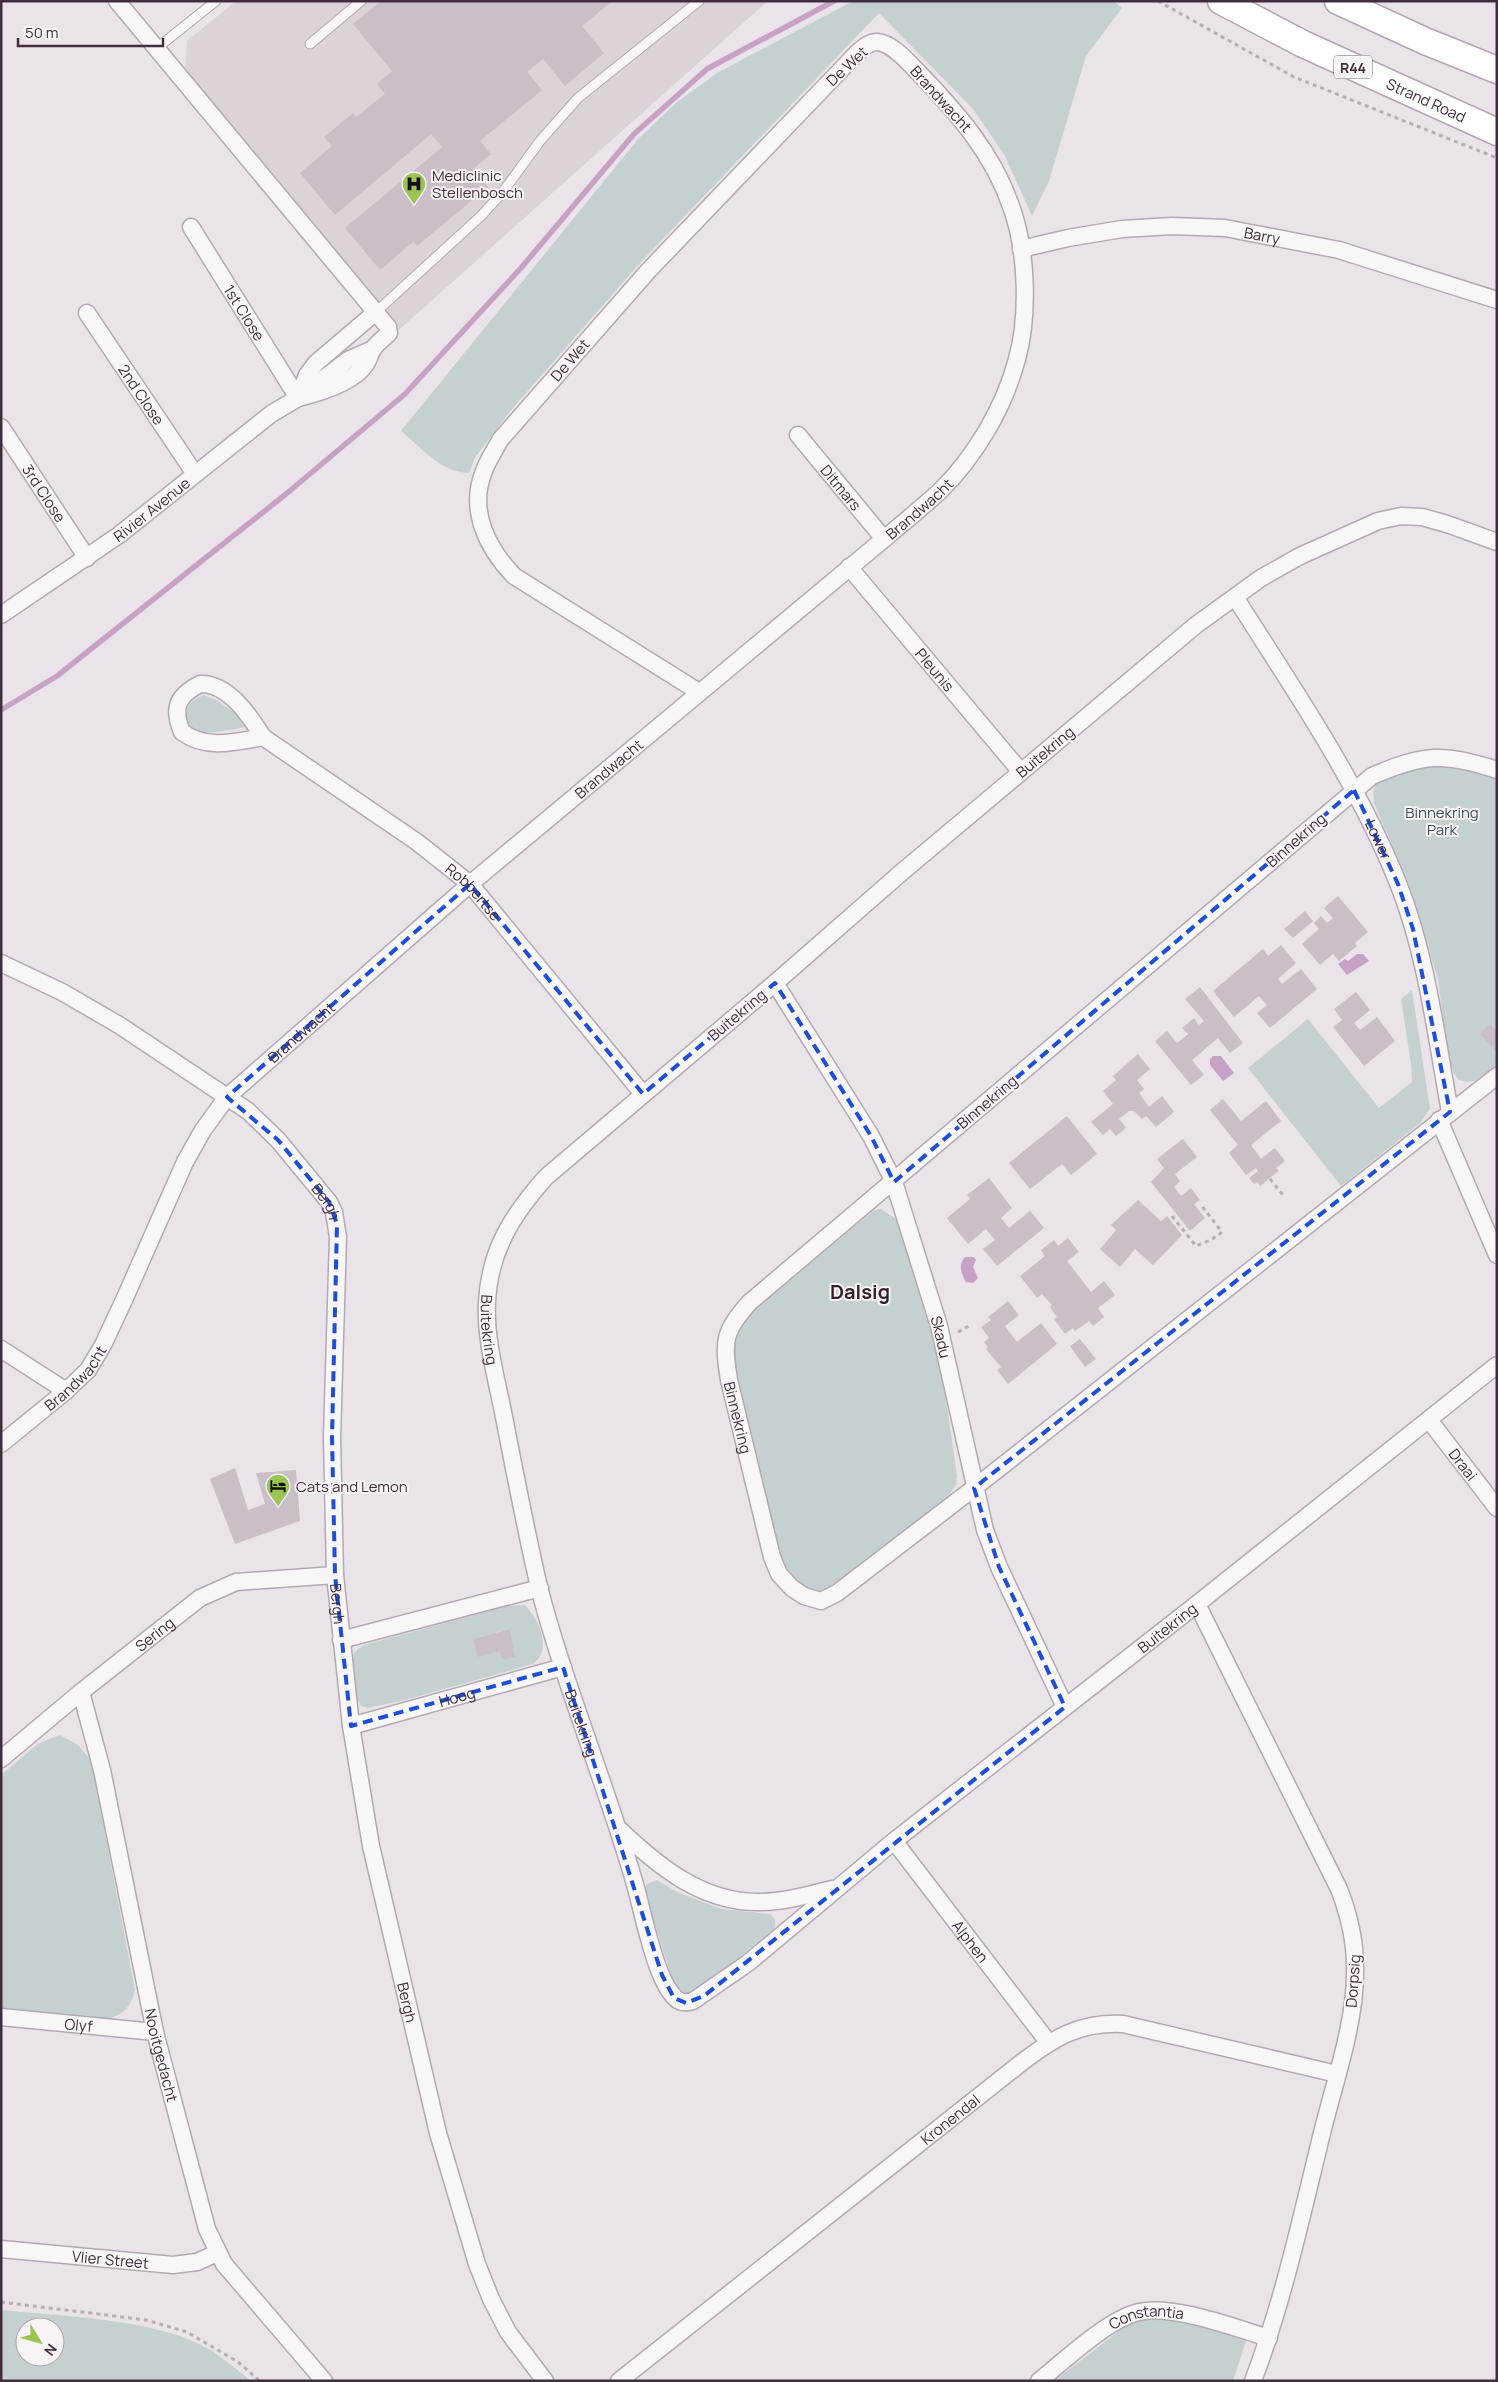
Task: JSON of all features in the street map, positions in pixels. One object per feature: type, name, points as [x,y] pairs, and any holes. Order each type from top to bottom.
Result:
[{"type":"main road","name":"Strand Road","points":[[1221,1],[1303,44],[1497,132]]},
{"type":"main road","points":[[1338,1],[1425,41],[1497,70]]},
{"type":"street","points":[[117,1],[377,311],[316,363],[308,375],[298,398]]},
{"type":"street","name":"De Wet","points":[[699,692],[514,576],[500,562],[486,538],[479,515],[478,492],[484,471],[500,440],[649,270],[857,53],[867,45],[876,42],[888,46],[904,58]]},
{"type":"street","name":"Brandwacht","points":[[1,1444],[66,1391],[88,1370],[104,1345],[185,1162],[203,1130],[227,1097],[470,884],[940,491],[971,453],[1000,407],[1017,359],[1025,307],[1022,249],[1013,210],[997,175],[978,142],[954,109],[904,58]]},
{"type":"street","name":"Barry","points":[[1022,249],[1068,238],[1122,229],[1172,226],[1225,228],[1339,250],[1497,300]]},
{"type":"street","name":"1st Close","points":[[191,227],[298,398]]},
{"type":"street","name":"Rivier Avenue","points":[[1,615],[87,558],[271,414],[298,398],[323,392],[339,385],[366,365],[373,349],[389,333],[388,327],[377,311]]},
{"type":"street","name":"2nd Close","points":[[87,314],[195,474]]},
{"type":"street","name":"3rd Close","points":[[1,427],[87,558]]},
{"type":"street","name":"Ditmars","points":[[798,435],[884,539]]},
{"type":"street","name":"Buitekring","points":[[1497,542],[1430,520],[1401,516],[1378,521],[1300,556],[1261,578],[1196,625],[546,1177],[526,1199],[506,1228],[494,1260],[486,1302],[489,1333],[509,1443],[540,1588],[563,1667],[618,1829],[662,1975],[674,1998],[686,2003],[704,1996],[748,1963],[894,1841],[1198,1604],[1497,1365]]},
{"type":"street","name":"Pleunis","points":[[849,567],[1021,772]]},
{"type":"street","name":"Lower","points":[[1235,597],[1332,749],[1354,790],[1398,884],[1424,971],[1445,1116],[1497,1255]]},
{"type":"street","name":"Robbertse","points":[[263,737],[208,744],[197,742],[182,732],[176,711],[180,699],[188,690],[200,684],[211,684],[222,690],[246,712],[263,737],[417,842],[470,884],[643,1094]]},
{"type":"street","name":"Binnekring","points":[[1497,770],[1445,756],[1422,758],[1401,763],[1372,776],[750,1302],[735,1318],[727,1335],[724,1351],[728,1380],[772,1557],[779,1574],[792,1588],[804,1596],[821,1600],[838,1593],[1497,1076]]},
{"type":"street","name":"Bergh","points":[[1,963],[62,992],[119,1025],[248,1111],[278,1140],[334,1212],[337,1224],[332,1437],[335,1575],[351,1726],[370,1846],[438,2133],[477,2264],[491,2299],[508,2332],[545,2381]]},
{"type":"street","name":"Skadu","points":[[775,983],[871,1136],[894,1182],[939,1326],[985,1530],[999,1567],[1065,1707]]},
{"type":"street","points":[[1,1349],[66,1391]]},
{"type":"street","name":"Draai","points":[[1429,1420],[1497,1508]]},
{"type":"street","name":"Sering","points":[[1,1759],[81,1692],[200,1598],[236,1582],[335,1575]]},
{"type":"street","points":[[341,1640],[540,1588]]},
{"type":"street","name":"Dorpsig","points":[[1198,1604],[1339,1889],[1350,1917],[1355,1948],[1356,1976],[1353,2003],[1337,2074],[1270,2338],[1253,2381]]},
{"type":"street","name":"Hoog","points":[[351,1726],[563,1667]]},
{"type":"street","name":"Nooitgedacht","points":[[81,1692],[102,1770],[155,2032],[207,2229],[217,2253],[236,2280],[324,2381]]},
{"type":"street","name":"Buitekring","points":[[618,1829],[651,1860],[685,1884],[725,1898],[759,1902],[794,1898],[836,1888]]},
{"type":"street","name":"Alphen","points":[[894,1841],[1048,2042]]},
{"type":"street","name":"Olyf","points":[[1,2017],[155,2032]]},
{"type":"street","name":"Kronendal","points":[[619,2381],[1048,2042],[1078,2028],[1103,2023],[1124,2024],[1337,2074]]},
{"type":"street","name":"Vlier Street","points":[[1,2249],[173,2264],[197,2262],[217,2253]]},
{"type":"street","name":"Constantia","points":[[1039,2381],[1101,2332],[1120,2319],[1138,2312],[1156,2310],[1182,2314],[1270,2338]]},
{"type":"lane","points":[[157,48],[216,1]]},
{"type":"lane","points":[[310,44],[361,1]]},
{"type":"lane","points":[[377,311],[481,216],[502,193],[540,141],[578,98],[699,1]]},
{"type":"path","points":[[1158,1],[1294,77],[1497,158]]},
{"type":"path","points":[[1270,1179],[1283,1195]]},
{"type":"path","points":[[1172,1216],[1196,1246],[1211,1240],[1222,1232],[1201,1205]]},
{"type":"path","points":[[1,2302],[146,2320],[187,2332],[225,2354],[260,2381]]},
{"type":"highlighted area","points":[[1354,790],[1398,884],[1413,929],[1450,1112],[974,1488],[999,1567],[1065,1707],[748,1963],[704,1996],[686,2003],[674,1998],[662,1975],[563,1667],[351,1726],[335,1575],[332,1437],[337,1224],[329,1202],[278,1140],[227,1097],[470,884],[643,1094],[775,983],[871,1136],[894,1182]]},
{"type":"shaded area","name":"Mediclinic Stellenbosch","points":[[236,1],[768,1],[393,335],[185,75],[187,41]]},
{"type":"shaded area","points":[[1357,954],[1363,954],[1369,961],[1347,975],[1338,964],[1345,959],[1348,961]]},
{"type":"shaded area","points":[[1213,1056],[1221,1056],[1234,1073],[1223,1081],[1210,1065],[1210,1059]]},
{"type":"shaded area","points":[[965,1257],[974,1257],[976,1260],[973,1267],[978,1278],[973,1283],[966,1282],[962,1272],[961,1266]]},
{"type":"green space","points":[[853,1],[1113,1],[1122,8],[1086,56],[1049,181],[1032,216],[1005,156],[973,109],[879,13],[640,263],[512,409],[476,456],[469,473],[459,472],[440,464],[401,431],[638,139],[677,102],[717,73]]},
{"type":"green space","points":[[204,695],[218,701],[248,723],[247,726],[207,733],[197,732],[191,728],[185,718],[186,712],[192,702]]},
{"type":"green space","name":"Binnekring Park","points":[[1450,765],[1497,780],[1497,1066],[1474,1081],[1467,1082],[1459,1080],[1454,1074],[1447,1052],[1438,979],[1409,885],[1374,803],[1373,792],[1376,784],[1393,775],[1422,767]]},
{"type":"green space","points":[[1412,990],[1430,1109],[1420,1123],[1341,1186],[1248,1068],[1308,1019],[1379,1108],[1412,1082],[1401,999]]},
{"type":"green space","points":[[881,1209],[898,1220],[919,1282],[944,1386],[957,1476],[956,1485],[946,1499],[827,1591],[817,1592],[799,1588],[782,1564],[734,1364],[733,1344],[735,1335],[748,1315],[874,1210]]},
{"type":"green space","points":[[525,1605],[539,1626],[543,1643],[542,1651],[539,1658],[533,1664],[405,1700],[368,1708],[361,1706],[353,1687],[351,1672],[352,1658],[359,1648],[364,1645],[508,1606]],"holes":[[[509,1629],[514,1657],[502,1660],[499,1651],[473,1639]]]},
{"type":"green space","points":[[60,1735],[78,1745],[91,1760],[135,1990],[126,2009],[108,2019],[1,2008],[1,1775],[39,1743]]},
{"type":"green space","points":[[657,1880],[677,1892],[721,1909],[770,1914],[775,1919],[775,1926],[773,1930],[697,1992],[681,1995],[675,1987],[644,1891],[647,1884]]},
{"type":"green space","points":[[1149,2308],[1247,2338],[1233,2381],[1054,2381]]},
{"type":"green space","points":[[1,2310],[104,2320],[157,2329],[181,2336],[201,2345],[251,2381],[1,2381]]},
{"type":"building","points":[[381,1],[612,1],[582,26],[604,53],[565,86],[543,59],[527,72],[542,90],[480,141],[491,154],[473,169],[488,187],[417,246],[413,242],[380,270],[345,228],[442,147],[431,134],[335,215],[300,173],[332,146],[324,137],[353,113],[356,117],[385,94],[377,84],[392,71],[353,24]]},
{"type":"building","points":[[1338,896],[1368,932],[1355,943],[1357,946],[1339,961],[1333,954],[1320,965],[1302,944],[1319,929],[1314,923],[1321,916],[1327,923],[1333,918],[1324,908]]},
{"type":"building","points":[[1305,911],[1313,921],[1293,938],[1284,929]]},
{"type":"building","points":[[1281,945],[1296,963],[1278,979],[1282,984],[1301,969],[1317,989],[1270,1028],[1257,1013],[1267,1005],[1259,996],[1234,1017],[1213,991],[1263,949],[1268,956]]},
{"type":"building","points":[[1200,987],[1243,1043],[1230,1053],[1218,1038],[1192,1060],[1204,1075],[1191,1085],[1155,1041],[1167,1031],[1177,1043],[1188,1034],[1182,1028],[1194,1018],[1199,1025],[1204,1021],[1185,999]]},
{"type":"building","points":[[1356,992],[1370,1010],[1354,1023],[1360,1030],[1377,1017],[1395,1041],[1364,1066],[1333,1027],[1342,1020],[1334,1009]]},
{"type":"building","points":[[1490,1024],[1497,1031],[1497,1052],[1480,1034]]},
{"type":"building","points":[[1138,1054],[1150,1069],[1137,1080],[1144,1089],[1139,1093],[1149,1107],[1162,1096],[1174,1112],[1156,1127],[1146,1116],[1142,1119],[1134,1111],[1129,1111],[1119,1119],[1126,1128],[1116,1136],[1110,1129],[1103,1135],[1091,1122],[1113,1104],[1103,1091],[1116,1080],[1113,1076]]},
{"type":"building","points":[[1223,1099],[1241,1121],[1266,1101],[1281,1121],[1251,1145],[1261,1159],[1275,1148],[1285,1161],[1276,1168],[1279,1171],[1260,1186],[1257,1182],[1254,1184],[1249,1178],[1258,1171],[1256,1168],[1246,1175],[1229,1153],[1238,1145],[1210,1110]]},
{"type":"building","points":[[1067,1116],[1097,1154],[1071,1175],[1062,1164],[1030,1189],[1009,1163]]},
{"type":"building","points":[[1183,1139],[1197,1157],[1175,1174],[1180,1181],[1174,1187],[1181,1196],[1191,1188],[1200,1200],[1194,1204],[1205,1218],[1190,1231],[1151,1182],[1164,1168],[1157,1159]]},
{"type":"building","points":[[989,1178],[1012,1208],[1001,1218],[1009,1228],[1030,1211],[1044,1228],[997,1266],[983,1249],[995,1240],[986,1229],[968,1244],[947,1218],[970,1199],[967,1195]]},
{"type":"building","points":[[1138,1200],[1161,1221],[1167,1216],[1182,1235],[1153,1265],[1135,1249],[1120,1267],[1100,1249],[1116,1230],[1111,1225]]},
{"type":"building","points":[[1068,1238],[1079,1252],[1067,1261],[1091,1292],[1104,1281],[1115,1295],[1098,1308],[1104,1317],[1093,1326],[1089,1321],[1075,1331],[1073,1328],[1065,1334],[1054,1319],[1057,1317],[1050,1307],[1052,1305],[1042,1294],[1037,1298],[1020,1276],[1045,1256],[1041,1250],[1054,1240],[1058,1246]]},
{"type":"building","points":[[1008,1301],[1019,1315],[1005,1326],[1017,1342],[1041,1323],[1057,1344],[1008,1384],[997,1370],[1001,1367],[986,1349],[988,1347],[984,1342],[989,1338],[981,1327],[991,1320],[988,1317]]},
{"type":"building","points":[[1080,1339],[1096,1359],[1085,1367],[1070,1346]]},
{"type":"building","name":"Cats and Lemon","points":[[235,1468],[248,1510],[265,1504],[256,1473],[296,1470],[300,1521],[235,1544],[210,1479]]},
{"type":"building","points":[[510,1629],[515,1657],[502,1660],[499,1651],[478,1657],[473,1639]]},
{"type":"waterway","points":[[1,710],[57,676],[286,494],[405,394],[521,268],[634,134],[707,69],[834,1]]},
{"type":"place","name":"Mediclinic Stellenbosch","points":[[414,205]]},
{"type":"place","name":"Cats and Lemon","points":[[278,1507]]},
{"type":"district","name":"Dalsig","points":[[860,1291]]}]
